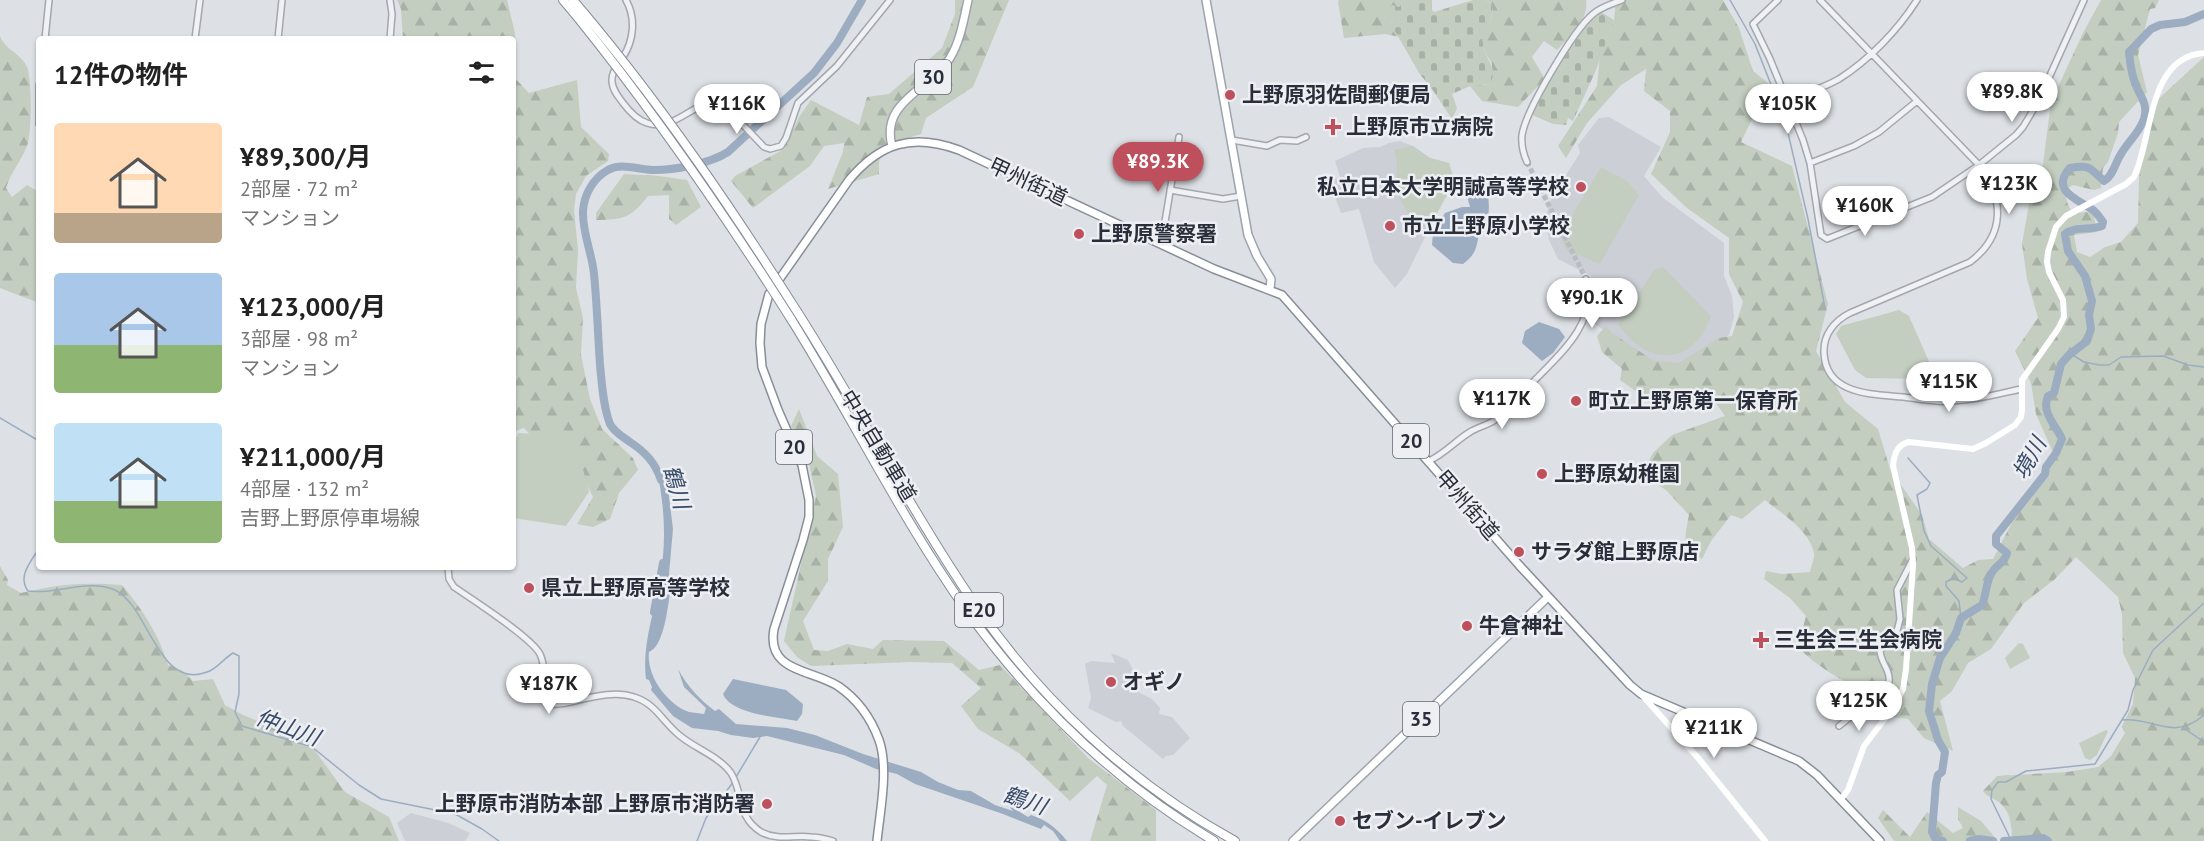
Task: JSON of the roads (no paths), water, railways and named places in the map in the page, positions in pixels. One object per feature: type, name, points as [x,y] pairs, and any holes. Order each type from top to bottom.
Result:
[{"type":"highway","name":"中央自動車道","points":[[563,0],[581,16],[651,97],[705,171],[798,312],[946,561],[973,602],[1015,657],[1061,709],[1125,766],[1170,801],[1235,841]]},
{"type":"highway","name":"中央自動車道","points":[[573,0],[581,16],[693,170],[790,319],[937,565],[966,610],[997,651],[1044,706],[1089,750],[1155,802],[1214,841]]},
{"type":"main road","name":"30","points":[[892,146],[890,133],[894,113],[949,60],[968,0]]},
{"type":"main road","points":[[1206,0],[1248,235],[1271,279],[1270,289]]},
{"type":"main road","points":[[1841,799],[1848,790],[1864,746],[1898,699],[1905,679],[1913,559],[1893,466],[1897,450],[1909,442],[1966,449],[1980,447],[2010,429],[2019,420],[2022,410],[2021,389],[2024,376],[2064,317],[2064,305],[2049,272],[2048,252],[2060,221],[2079,208],[2126,184],[2134,177],[2164,77],[2181,59],[2192,54],[2204,53]]},
{"type":"main road","name":"甲州街道","points":[[877,841],[882,754],[879,741],[860,705],[849,694],[828,680],[785,663],[773,645],[774,629],[807,524],[809,500],[802,465],[766,379],[760,343],[765,304],[769,294],[861,165],[892,146],[923,141],[947,146],[1229,276],[1282,295],[1548,597],[1630,685],[1641,694],[1790,756],[1808,767],[1880,841]]},
{"type":"main road","name":"35","points":[[1293,841],[1548,597]]},
{"type":"main road","points":[[1641,694],[1699,759],[1766,841]]},
{"type":"street","points":[[45,36],[49,0]]},
{"type":"street","points":[[195,36],[200,0]]},
{"type":"street","points":[[278,36],[282,0]]},
{"type":"street","points":[[390,0],[392,14],[390,36]]},
{"type":"street","points":[[626,0],[632,18],[631,40],[615,70],[612,83],[616,94],[629,111],[646,123],[658,125],[675,122],[711,102],[724,106],[758,141],[770,148],[781,146],[798,103],[837,66],[890,0]]},
{"type":"street","points":[[1527,162],[1522,147],[1523,129],[1562,53],[1591,15],[1603,7],[1623,0]]},
{"type":"street","points":[[1778,0],[1753,24],[1788,101],[1810,163],[1820,231],[1821,235],[1827,239],[1932,197],[1979,165],[2016,135],[2028,121],[2038,102],[2084,0]]},
{"type":"street","points":[[1820,0],[1979,165],[1990,179],[1997,202],[1998,216],[1995,230],[1985,248],[1976,258],[1844,316],[1829,331],[1824,345],[1829,371],[1837,381],[1849,389],[1862,393],[1951,402],[1978,399],[2021,389]]},
{"type":"street","points":[[1788,101],[1837,80],[1871,53],[1900,23],[1917,0]]},
{"type":"street","points":[[1810,163],[1854,146],[1879,132],[1894,122],[1917,100]]},
{"type":"street","points":[[1165,246],[1162,240],[1179,137]]},
{"type":"street","points":[[1232,140],[1267,146],[1280,140],[1297,141],[1306,137]]},
{"type":"street","points":[[1170,190],[1216,198],[1241,196]]},
{"type":"street","points":[[1429,461],[1444,454],[1471,431],[1497,419],[1565,348],[1585,317],[1588,297],[1586,279]]},
{"type":"street","points":[[1839,726],[1868,700],[1886,694],[1889,672],[1880,651],[1898,631],[1900,619],[1897,590],[1913,559]]},
{"type":"street","points":[[448,570],[449,579],[454,587],[539,651],[552,704],[603,696],[633,696],[650,704],[676,734],[724,765],[736,786],[744,813],[749,822],[759,831],[775,837],[790,839],[812,837],[833,841]]},
{"type":"water","points":[[1476,178],[1484,181],[1489,210],[1487,220],[1482,227],[1472,255],[1463,264],[1453,263],[1432,245],[1433,233],[1445,213],[1462,207],[1470,207],[1467,196]]},
{"type":"water","points":[[1539,322],[1559,329],[1565,337],[1553,353],[1542,361],[1522,343],[1525,331]]},
{"type":"water","points":[[656,466],[668,488],[673,529],[669,574],[672,578],[663,630],[655,648],[649,652],[649,661],[655,680],[673,703],[691,712],[704,714],[706,708],[684,687],[678,669],[704,702],[715,711],[719,709],[736,724],[787,728],[815,735],[863,754],[921,772],[958,790],[971,791],[995,805],[1013,811],[1008,805],[1028,817],[1031,815],[1042,819],[1055,828],[1067,841],[1060,841],[1053,831],[1044,825],[1041,829],[915,784],[897,774],[876,769],[844,755],[767,736],[753,738],[692,728],[673,716],[651,690],[649,680],[646,679],[645,667],[664,539],[663,511]]},
{"type":"water","points":[[733,679],[786,690],[803,704],[802,714],[797,721],[755,714],[735,706],[723,694]]},
{"type":"waterway","name":"鶴川","points":[[661,480],[649,458],[612,427],[606,410],[600,365],[594,274],[583,219],[587,193],[603,173],[613,168],[624,166],[653,170],[671,169],[692,166],[728,152],[814,73],[837,43],[862,0]]},
{"type":"waterway","points":[[1730,0],[1755,44],[1785,120],[1808,219],[1825,308]]},
{"type":"waterway","name":"境川","points":[[1943,841],[1935,838],[1932,832],[1936,783],[1938,775],[1942,772],[1945,752],[1938,740],[1929,711],[1932,684],[1940,658],[1956,633],[1961,618],[1982,605],[1992,572],[2006,557],[2007,553],[1996,544],[1996,536],[2045,474],[2046,467],[2056,453],[2062,439],[2050,418],[2046,402],[2048,396],[2054,393],[2061,364],[2087,341],[2091,329],[2089,315],[2092,301],[2085,276],[2068,251],[2065,234],[2074,230],[2102,226],[2103,222],[2093,210],[2068,194],[2064,189],[2064,176],[2070,168],[2082,167],[2090,168],[2104,181],[2110,176],[2121,154],[2139,129],[2145,113],[2144,103],[2133,77],[2129,52],[2151,29],[2160,25],[2185,22],[2204,14]]},
{"type":"waterway","points":[[2071,354],[2084,362],[2099,365],[2109,365],[2121,357],[2163,356],[2188,365],[2204,367]]},
{"type":"waterway","name":"仲山川","points":[[0,418],[36,439]]},
{"type":"waterway","points":[[1908,458],[1930,483],[1927,489],[1917,495],[1924,531],[1931,546],[1967,578],[1962,582],[1953,578],[1946,582],[1946,586],[1959,601],[1961,618]]},
{"type":"waterway","name":"仲山川","points":[[36,553],[25,574],[24,580],[28,591],[39,592],[83,586],[115,590],[127,599],[165,659],[177,669],[190,675],[207,672],[233,653],[239,656],[239,694],[235,712],[242,726],[312,747],[359,785],[381,799],[455,814],[499,841]]},
{"type":"waterway","name":"鶴川","points":[[654,612],[663,563]]},
{"type":"waterway","points":[[2011,840],[1991,799],[1992,790],[1998,782],[2006,782],[2026,771],[2095,764],[2128,710],[2133,690],[2153,650],[2204,603]]},
{"type":"waterway","points":[[2122,720],[2134,720],[2173,728],[2193,723],[2204,715]]},
{"type":"waterway","points":[[2182,727],[2204,742]]},
{"type":"waterway","name":"仲山川","points":[[736,777],[760,737]]},
{"type":"waterway","name":"仲山川","points":[[697,841],[706,818],[734,781]]},
{"type":"waterway","name":"境川","points":[[2004,841],[2043,838],[2048,841]]},
{"type":"waterway","name":"境川","points":[[1970,841],[1979,839],[1993,841]]},
{"type":"tunnel","points":[[1527,162],[1586,279]]},
{"type":"place","name":"上野原羽佐間郵便局","points":[[1230,95]]},
{"type":"place","name":"上野原市立病院","points":[[1333,127]]},
{"type":"place","name":"私立日本大学明誠高等学校","points":[[1581,187]]},
{"type":"place","name":"市立上野原小学校","points":[[1390,226]]},
{"type":"place","name":"上野原警察署","points":[[1079,234]]},
{"type":"place","name":"町立上野原第一保育所","points":[[1576,401]]},
{"type":"place","name":"上野原幼稚園","points":[[1542,474]]},
{"type":"place","name":"サラダ館上野原店","points":[[1519,552]]},
{"type":"place","name":"県立上野原高等学校","points":[[529,588]]},
{"type":"place","name":"牛倉神社","points":[[1467,626]]},
{"type":"place","name":"三生会三生会病院","points":[[1761,640]]},
{"type":"place","name":"オギノ","points":[[1111,682]]},
{"type":"place","name":"上野原市消防本部 上野原市消防署","points":[[767,804]]},
{"type":"place","name":"セブン-イレブン","points":[[1340,821]]}]
